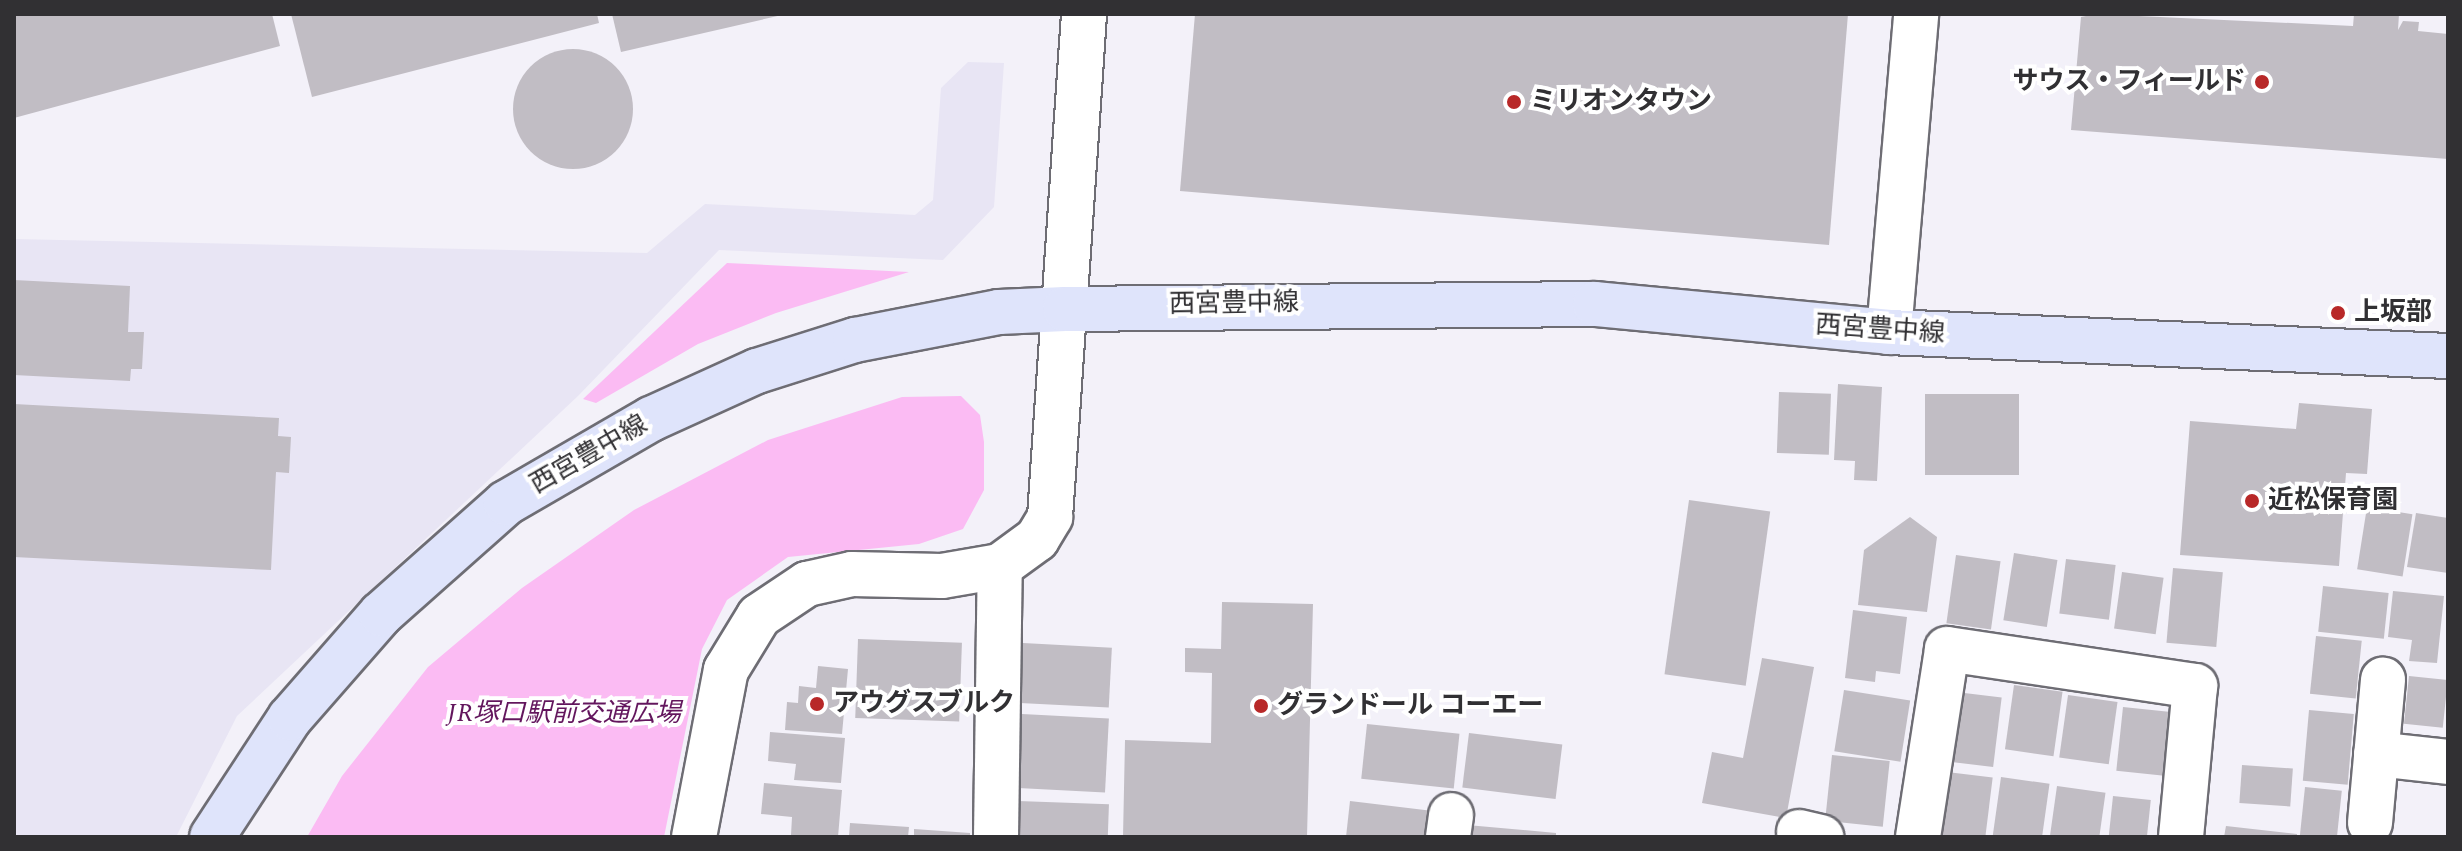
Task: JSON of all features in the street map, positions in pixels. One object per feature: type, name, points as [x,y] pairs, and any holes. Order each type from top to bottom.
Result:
[{"type":"main road","name":"西宮豊中線","points":[[212,837],[290,718],[381,614],[506,503],[651,419],[757,371],[843,343],[954,319],[1065,309],[1595,304],[1889,332],[2448,356]]},
{"type":"street","points":[[694,837],[726,670],[743,637],[775,602],[807,584],[852,574],[942,576],[1000,566],[1037,539],[1050,517],[1084,14]]},
{"type":"street","points":[[1889,332],[1916,14]]},
{"type":"street","points":[[996,837],[1000,566]]},
{"type":"street","points":[[1918,837],[1947,649],[2195,686],[2181,837]]},
{"type":"street","points":[[2370,823],[2383,680]]},
{"type":"street","points":[[2376,754],[2448,762]]},
{"type":"shaded area","points":[[968,62],[1004,63],[994,207],[943,260],[719,250],[578,396],[237,716],[176,837],[14,837],[14,239],[647,253],[705,204],[915,215],[933,200],[941,88]]},
{"type":"green space","points":[[727,263],[909,272],[776,313],[698,344],[596,403],[583,399]]},
{"type":"green space","name":"JR塚口駅前交通広場","points":[[961,396],[980,415],[984,442],[984,490],[963,529],[919,544],[788,557],[727,600],[702,649],[664,837],[307,837],[342,776],[428,667],[522,588],[634,510],[768,440],[902,397]]},
{"type":"building","points":[[14,14],[272,14],[280,46],[14,118]]},
{"type":"building","points":[[291,14],[597,14],[599,23],[312,97]]},
{"type":"building","points":[[612,14],[782,14],[782,15],[621,52]]},
{"type":"building","name":"ミリオンタウン","points":[[1195,14],[1848,14],[1829,245],[1180,191]]},
{"type":"building","name":"サウス・フィールド","points":[[2096,14],[2353,26],[2354,14],[2399,14],[2398,30],[2403,21],[2419,22],[2418,31],[2448,34],[2448,159],[2071,130],[2081,17]]},
{"type":"building","points":[[573,49],[596,54],[615,67],[628,86],[633,109],[628,132],[615,151],[596,164],[573,169],[550,164],[531,151],[518,132],[513,109],[518,86],[531,67],[550,54]]},
{"type":"building","points":[[14,280],[130,286],[128,332],[144,332],[142,369],[131,369],[130,381],[14,375]]},
{"type":"building","points":[[1838,384],[1882,387],[1877,481],[1854,480],[1855,461],[1834,460]]},
{"type":"building","points":[[1779,392],[1831,394],[1829,455],[1777,453]]},
{"type":"building","points":[[1925,394],[2019,394],[2019,475],[1925,475]]},
{"type":"building","points":[[2299,403],[2372,409],[2367,474],[2346,473],[2339,566],[2180,555],[2190,421],[2296,429]]},
{"type":"building","points":[[14,404],[279,418],[278,436],[291,437],[289,473],[276,472],[271,570],[14,557]]},
{"type":"building","points":[[1689,500],[1770,511],[1746,686],[1665,674]]},
{"type":"building","points":[[2367,507],[2412,514],[2403,576],[2357,569]]},
{"type":"building","points":[[2416,513],[2448,518],[2448,573],[2407,567]]},
{"type":"building","points":[[1910,517],[1937,537],[1927,612],[1858,605],[1864,550]]},
{"type":"building","points":[[2014,553],[2057,560],[2047,627],[2003,620]]},
{"type":"building","points":[[1956,555],[2001,561],[1991,630],[1946,623]]},
{"type":"building","points":[[2066,559],[2116,565],[2109,620],[2059,614]]},
{"type":"building","points":[[2173,568],[2223,572],[2216,647],[2166,643]]},
{"type":"building","points":[[2122,572],[2164,578],[2156,634],[2114,628]]},
{"type":"building","points":[[2323,586],[2389,593],[2384,639],[2318,632]]},
{"type":"building","points":[[2393,591],[2444,596],[2437,663],[2409,661],[2412,640],[2388,637]]},
{"type":"building","name":"グランドール コーエー","points":[[1222,602],[1313,604],[1307,837],[1123,837],[1125,740],[1211,743],[1212,673],[1185,672],[1185,648],[1221,649]]},
{"type":"building","points":[[1853,610],[1907,617],[1900,674],[1876,671],[1875,682],[1845,678]]},
{"type":"building","points":[[2316,636],[2362,641],[2356,698],[2310,694]]},
{"type":"building","points":[[858,639],[962,643],[959,722],[855,718]]},
{"type":"building","points":[[1023,643],[1112,648],[1109,708],[1020,703]]},
{"type":"building","points":[[1762,658],[1814,667],[1786,818],[1702,803],[1712,752],[1743,758]]},
{"type":"building","points":[[818,666],[848,669],[842,734],[785,730],[787,702],[798,703],[799,686],[816,688]]},
{"type":"building","points":[[2409,676],[2448,680],[2443,728],[2404,724]]},
{"type":"building","points":[[2014,685],[2063,692],[2053,756],[2005,749]]},
{"type":"building","points":[[1844,690],[1910,700],[1900,762],[1834,751]]},
{"type":"building","points":[[1956,692],[2002,698],[1993,767],[1947,761]]},
{"type":"building","points":[[2068,695],[2118,702],[2109,764],[2059,757]]},
{"type":"building","points":[[2123,707],[2176,713],[2169,776],[2116,771]]},
{"type":"building","points":[[2309,710],[2354,714],[2348,785],[2303,781]]},
{"type":"building","points":[[1022,714],[1109,719],[1105,792],[1018,788]]},
{"type":"building","points":[[1367,724],[1459,734],[1454,788],[1361,779]]},
{"type":"building","points":[[770,732],[845,738],[841,783],[794,780],[796,764],[768,761]]},
{"type":"building","points":[[1469,733],[1562,744],[1556,799],[1462,788]]},
{"type":"building","points":[[1832,755],[1890,761],[1883,827],[1825,821]]},
{"type":"building","points":[[2242,765],[2293,769],[2290,806],[2239,803]]},
{"type":"building","points":[[1947,772],[1993,778],[1985,837],[1939,837]]},
{"type":"building","points":[[2001,777],[2050,784],[2042,837],[1993,835]]},
{"type":"building","points":[[764,783],[842,790],[838,837],[791,835],[792,817],[761,814]]},
{"type":"building","points":[[2057,786],[2106,793],[2099,837],[2050,837]]},
{"type":"building","points":[[2305,787],[2342,791],[2337,837],[2300,837]]},
{"type":"building","points":[[2113,796],[2151,800],[2147,837],[2109,837]]},
{"type":"building","points":[[1018,801],[1109,804],[1108,837],[1017,837]]},
{"type":"building","points":[[1350,801],[1433,811],[1430,837],[1346,837]]},
{"type":"building","points":[[850,823],[909,827],[908,837],[849,837]]},
{"type":"building","points":[[1467,825],[1556,833],[1556,837],[1466,837]]},
{"type":"building","points":[[2226,826],[2297,834],[2297,837],[2224,837]]},
{"type":"building","points":[[914,829],[970,833],[970,837],[914,837]]},
{"type":"place","name":"サウス・フィールド","points":[[2262,82]]},
{"type":"place","name":"ミリオンタウン","points":[[1514,102]]},
{"type":"place","name":"上坂部","points":[[2338,313]]},
{"type":"place","name":"近松保育園","points":[[2252,501]]},
{"type":"place","name":"アウグスブルク","points":[[817,704]]},
{"type":"place","name":"グランドール コーエー","points":[[1261,706]]}]
